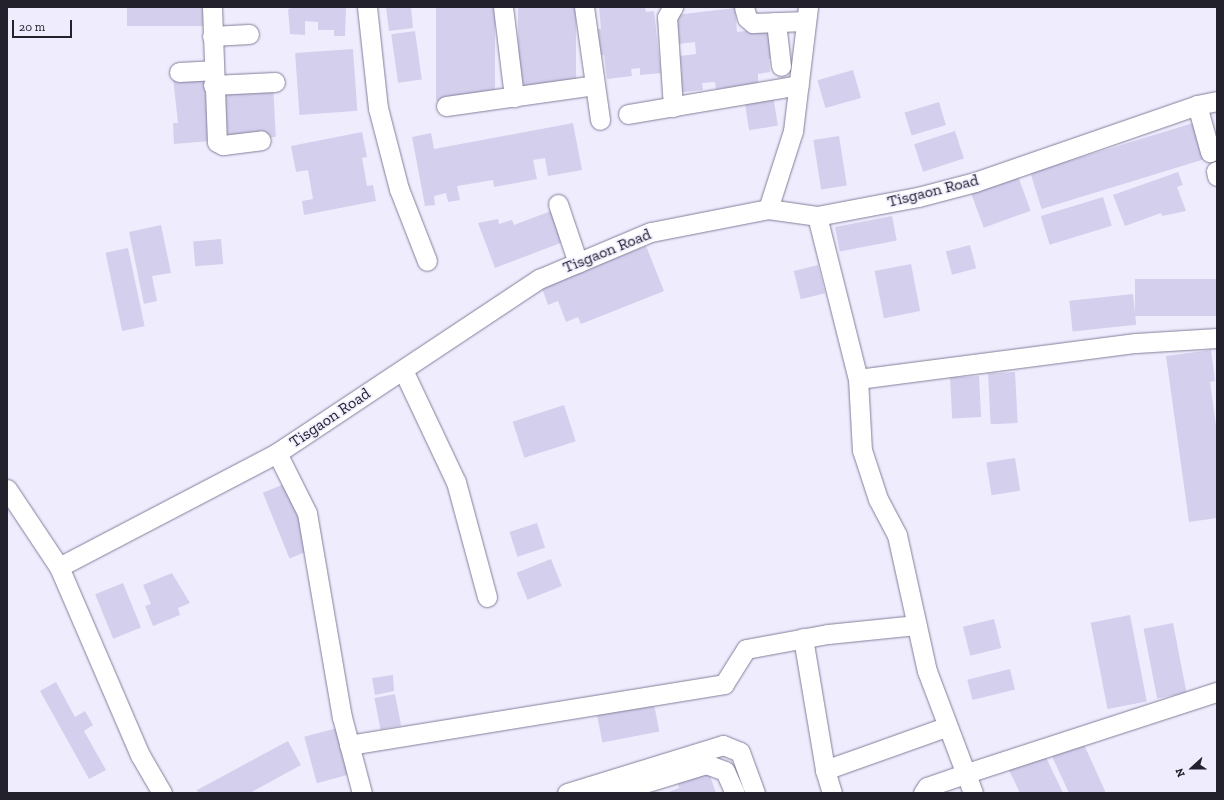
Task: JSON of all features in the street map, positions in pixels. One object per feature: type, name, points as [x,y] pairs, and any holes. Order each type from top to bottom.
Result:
[{"type":"street","points":[[212,7],[213,78],[218,144],[261,140]]},
{"type":"street","points":[[367,7],[378,108],[399,188],[427,261]]},
{"type":"street","points":[[502,7],[514,97]]},
{"type":"street","points":[[584,7],[600,120]]},
{"type":"street","points":[[672,106],[667,17],[673,7]]},
{"type":"street","points":[[744,7],[747,18],[753,23],[776,22],[807,14],[793,131],[768,209]]},
{"type":"street","points":[[776,22],[781,66]]},
{"type":"street","points":[[212,36],[250,34]]},
{"type":"street","points":[[179,72],[213,78],[275,82]]},
{"type":"street","points":[[628,114],[798,85]]},
{"type":"street","points":[[446,106],[595,86]]},
{"type":"street","name":"Tisgaon Road","points":[[59,567],[277,453],[539,279],[651,232],[768,209],[817,216],[918,197],[975,182],[1197,105],[1217,102]]},
{"type":"street","points":[[1197,105],[1210,152]]},
{"type":"street","points":[[558,204],[578,262]]},
{"type":"street","points":[[817,216],[858,380],[862,450],[878,499],[897,535],[917,625],[946,727],[973,793]]},
{"type":"street","points":[[858,380],[1136,343],[1217,338]]},
{"type":"street","points":[[403,370],[456,482],[487,596]]},
{"type":"street","points":[[277,453],[307,513],[349,744],[362,793]]},
{"type":"street","points":[[7,489],[59,567],[140,755],[162,793]]},
{"type":"street","points":[[349,744],[724,684],[746,649],[803,638],[917,625]]},
{"type":"street","points":[[803,638],[825,770],[832,793]]},
{"type":"street","points":[[923,793],[927,787],[964,774],[1217,692]]},
{"type":"street","points":[[825,770],[946,727]]},
{"type":"street","points":[[567,793],[723,745],[740,752],[755,793]]},
{"type":"street","points":[[612,793],[706,764],[725,771],[735,793]]},
{"type":"building","points":[[127,7],[203,7],[203,26],[127,26]]},
{"type":"building","points":[[295,7],[346,7],[345,36],[334,36],[334,30],[318,30],[318,22],[305,21],[305,35],[290,34],[288,9]]},
{"type":"building","points":[[386,7],[411,7],[413,28],[389,31]]},
{"type":"building","points":[[436,7],[495,7],[495,101],[436,101]]},
{"type":"building","points":[[518,7],[576,7],[576,90],[518,90]]},
{"type":"building","points":[[599,7],[645,7],[646,12],[654,11],[661,73],[640,75],[640,68],[631,69],[632,76],[607,79],[604,55],[598,56],[595,29],[601,29]]},
{"type":"building","points":[[735,8],[737,32],[772,28],[776,58],[769,59],[770,72],[758,74],[758,84],[716,89],[715,82],[702,83],[703,90],[675,93],[673,73],[682,72],[680,56],[696,54],[695,42],[679,44],[675,15]]},
{"type":"building","points":[[415,31],[422,80],[398,83],[391,34]]},
{"type":"building","points":[[353,49],[357,111],[299,115],[295,53]]},
{"type":"building","points":[[853,70],[861,98],[825,108],[817,80]]},
{"type":"building","points":[[204,75],[210,141],[174,144],[173,123],[178,123],[173,78]]},
{"type":"building","points":[[273,84],[276,137],[224,140],[221,87]]},
{"type":"building","points":[[773,95],[778,126],[749,130],[744,100]]},
{"type":"building","points":[[939,102],[946,125],[912,135],[905,113]]},
{"type":"building","points":[[573,123],[582,170],[548,176],[545,158],[533,160],[537,179],[494,187],[493,180],[457,186],[460,200],[448,202],[446,193],[434,196],[435,205],[425,206],[412,137],[431,133],[434,149]]},
{"type":"building","points":[[1193,123],[1204,159],[1042,209],[1030,173]]},
{"type":"building","points":[[955,131],[964,159],[923,172],[914,144]]},
{"type":"building","points":[[362,132],[367,157],[362,158],[367,186],[373,185],[376,201],[304,215],[302,201],[313,199],[308,170],[296,172],[291,146]]},
{"type":"building","points":[[839,136],[847,185],[821,189],[813,140]]},
{"type":"building","points":[[1178,172],[1183,185],[1177,187],[1186,211],[1162,216],[1161,213],[1125,226],[1113,195]]},
{"type":"building","points":[[1018,176],[1031,211],[984,228],[971,193]]},
{"type":"building","points":[[1103,197],[1112,226],[1050,245],[1041,216]]},
{"type":"building","points":[[551,211],[563,242],[495,268],[478,223],[498,219],[499,224],[512,220],[514,225]]},
{"type":"building","points":[[892,216],[897,241],[840,252],[835,227]]},
{"type":"building","points":[[161,225],[171,273],[152,276],[157,301],[144,304],[129,232]]},
{"type":"building","points":[[221,239],[223,264],[195,266],[193,241]]},
{"type":"building","points":[[970,245],[976,268],[952,275],[946,251]]},
{"type":"building","points":[[646,246],[664,291],[581,324],[578,317],[566,322],[558,301],[548,305],[542,288]]},
{"type":"building","points":[[128,248],[145,326],[122,331],[106,253]]},
{"type":"building","points":[[911,264],[920,311],[884,318],[875,271]]},
{"type":"building","points":[[818,265],[825,293],[801,299],[794,271]]},
{"type":"building","points":[[1135,279],[1217,279],[1217,316],[1135,316]]},
{"type":"building","points":[[1133,294],[1136,325],[1073,332],[1069,301]]},
{"type":"building","points":[[1211,350],[1215,381],[1210,382],[1217,433],[1217,518],[1189,522],[1166,356]]},
{"type":"building","points":[[1015,372],[1018,423],[991,424],[988,373]]},
{"type":"building","points":[[979,376],[981,417],[952,418],[950,378]]},
{"type":"building","points":[[564,405],[576,441],[524,458],[513,422]]},
{"type":"building","points":[[1015,458],[1020,491],[992,495],[986,463]]},
{"type":"building","points":[[287,483],[314,549],[289,559],[263,493]]},
{"type":"building","points":[[537,523],[545,548],[517,557],[509,532]]},
{"type":"building","points":[[551,559],[562,586],[528,600],[517,573]]},
{"type":"building","points":[[172,573],[190,603],[178,608],[180,615],[153,626],[145,606],[151,604],[143,585]]},
{"type":"building","points":[[123,583],[141,628],[113,639],[95,594]]},
{"type":"building","points":[[1130,615],[1147,701],[1108,709],[1091,623]]},
{"type":"building","points":[[994,619],[1001,648],[970,656],[963,627]]},
{"type":"building","points":[[1173,623],[1187,693],[1157,698],[1144,629]]},
{"type":"building","points":[[1010,669],[1015,689],[972,700],[967,680]]},
{"type":"building","points":[[393,675],[394,691],[375,695],[372,678]]},
{"type":"building","points":[[56,682],[75,717],[85,711],[93,725],[84,731],[106,770],[89,779],[40,691]]},
{"type":"building","points":[[395,694],[401,725],[380,729],[374,698]]},
{"type":"building","points":[[653,699],[659,731],[602,742],[596,710]]},
{"type":"building","points":[[341,727],[353,773],[317,783],[304,737]]},
{"type":"building","points":[[1081,738],[1106,793],[1069,793],[1050,752]]},
{"type":"building","points":[[288,741],[301,765],[250,793],[198,793],[197,790]]},
{"type":"building","points":[[1042,749],[1063,793],[1020,793],[1007,766]]},
{"type":"building","points":[[708,770],[716,793],[666,793],[679,788],[677,781]]}]
